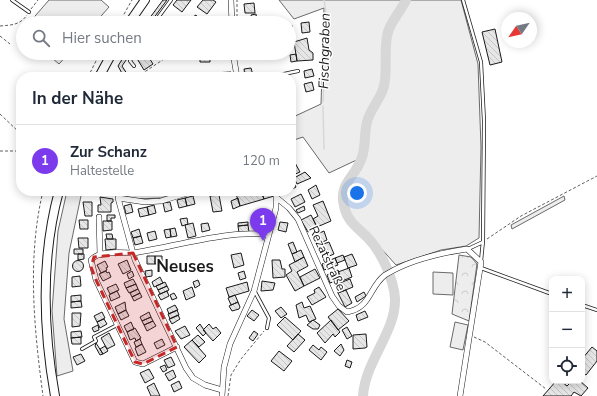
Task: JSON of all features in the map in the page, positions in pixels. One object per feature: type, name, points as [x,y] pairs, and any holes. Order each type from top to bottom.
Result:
[{"type":"main road","points":[[134,16],[145,0]]},
{"type":"main road","points":[[102,72],[108,60]]},
{"type":"main road","points":[[54,396],[48,343],[46,287],[48,256],[57,196]]},
{"type":"street","points":[[230,1],[231,16]]},
{"type":"street","points":[[234,60],[235,72]]},
{"type":"street","points":[[178,196],[161,201],[145,202],[118,198],[133,253],[186,368],[193,378],[222,393],[224,367],[230,344],[254,291],[270,235],[277,198]]},
{"type":"street","name":"Rezatstraße","points":[[277,198],[289,208],[298,219],[332,296],[339,306],[347,312],[356,310],[365,303],[374,291],[376,284],[385,275],[400,268],[443,253],[467,249]]},
{"type":"street","points":[[99,217],[100,255]]},
{"type":"street","points":[[177,348],[143,364],[135,362],[96,280],[91,267],[91,260],[100,255],[133,253],[212,238],[259,233],[270,235]]},
{"type":"street","points":[[460,396],[481,265],[467,249]]},
{"type":"lane","points":[[12,0],[29,12]]},
{"type":"lane","points":[[159,16],[171,0]]},
{"type":"lane","points":[[463,0],[481,62],[484,120],[483,241],[481,265],[549,293]]},
{"type":"lane","points":[[130,60],[134,66]]},
{"type":"lane","points":[[290,72],[298,70]]},
{"type":"lane","points":[[467,249],[483,241]]},
{"type":"lane","points":[[254,291],[269,318],[267,328]]},
{"type":"lane","points":[[585,306],[597,310]]},
{"type":"lane","points":[[82,349],[96,341],[94,337],[117,325]]},
{"type":"path","points":[[26,16],[38,0]]},
{"type":"path","points":[[122,16],[132,0]]},
{"type":"path","points":[[0,26],[16,24]]},
{"type":"path","points":[[0,36],[10,44]]},
{"type":"path","points":[[90,72],[96,60]]},
{"type":"path","points":[[144,72],[162,60]]},
{"type":"path","points":[[0,114],[16,129]]},
{"type":"path","points":[[0,151],[16,152]]},
{"type":"path","points":[[483,241],[521,216],[597,176]]},
{"type":"path","points":[[42,196],[33,263],[34,305],[44,396]]},
{"type":"path","points":[[228,396],[231,375],[241,359],[267,328]]},
{"type":"path","points":[[470,336],[485,342],[546,389]]},
{"type":"highlighted area","points":[[133,253],[177,347],[143,364],[135,362],[96,280],[91,267],[94,257]]},
{"type":"shaded area","points":[[49,0],[101,0],[109,7],[101,16],[35,16]]},
{"type":"shaded area","points":[[279,0],[461,0],[478,64],[481,147],[479,238],[466,246],[441,250],[396,265],[354,221],[347,205],[346,190],[350,181],[361,170],[365,156],[329,173],[303,137],[296,139],[296,116],[321,104],[324,8],[296,18],[296,16],[292,16]]},
{"type":"shaded area","points":[[54,60],[63,60],[59,64]]},
{"type":"shaded area","points":[[66,196],[81,196],[69,253],[64,319],[73,371],[57,376],[52,311],[58,231]]},
{"type":"shaded area","points":[[124,196],[167,196],[161,198],[135,199]]},
{"type":"shaded area","points":[[564,196],[565,200],[512,229],[511,225]]},
{"type":"shaded area","points":[[433,272],[453,273],[453,295],[433,294]]},
{"type":"shaded area","points":[[455,322],[468,325],[463,350],[450,347]]},
{"type":"green space","points":[[459,255],[471,257],[477,264],[469,321],[452,314]]},
{"type":"building","points":[[163,0],[167,0],[155,16],[151,16]]},
{"type":"building","points":[[177,0],[191,0],[182,12],[173,5]]},
{"type":"building","points":[[203,0],[213,0],[216,2],[207,14],[197,7]]},
{"type":"building","points":[[254,3],[255,13],[245,13],[244,4]]},
{"type":"building","points":[[309,22],[310,32],[302,33],[301,23]]},
{"type":"building","points":[[495,29],[502,62],[490,65],[482,32]]},
{"type":"building","points":[[307,38],[309,50],[313,53],[313,60],[297,61],[296,41]]},
{"type":"building","points":[[296,54],[297,61],[291,62],[291,60],[296,60]]},
{"type":"building","points":[[122,60],[126,60],[122,66],[126,72],[121,72],[118,66]]},
{"type":"building","points":[[138,60],[150,60],[153,64],[144,70]]},
{"type":"building","points":[[200,60],[210,60],[210,62],[200,62]]},
{"type":"building","points":[[251,68],[252,72],[244,72],[244,69]]},
{"type":"building","points":[[312,69],[314,76],[305,78],[304,71]]},
{"type":"building","points":[[312,82],[314,90],[306,92],[304,84]]},
{"type":"building","points":[[296,165],[300,172],[296,174]]},
{"type":"building","points":[[305,172],[311,178],[297,184],[296,177]]},
{"type":"building","points":[[316,185],[320,195],[312,199],[308,190]]},
{"type":"building","points":[[301,194],[305,202],[295,207],[291,199]]},
{"type":"building","points":[[193,196],[195,204],[187,206],[185,198]]},
{"type":"building","points":[[210,196],[219,196],[222,211],[213,212]]},
{"type":"building","points":[[237,196],[263,196],[264,199],[240,206]]},
{"type":"building","points":[[263,196],[274,196],[264,199]]},
{"type":"building","points":[[100,197],[113,199],[113,202],[111,203],[111,212],[98,212],[98,205],[101,205]]},
{"type":"building","points":[[185,198],[187,206],[179,208],[177,200]]},
{"type":"building","points":[[238,198],[240,206],[233,209],[231,201]]},
{"type":"building","points":[[323,201],[331,221],[317,227],[313,219],[318,216],[313,205]]},
{"type":"building","points":[[83,202],[92,202],[92,216],[85,216]]},
{"type":"building","points":[[170,202],[172,210],[165,212],[163,203]]},
{"type":"building","points":[[131,204],[133,212],[126,214],[124,206]]},
{"type":"building","points":[[154,205],[156,213],[149,215],[147,207]]},
{"type":"building","points":[[304,206],[305,210],[298,213],[296,210]]},
{"type":"building","points":[[147,207],[149,215],[140,217],[138,209]]},
{"type":"building","points":[[107,215],[115,215],[115,218],[111,218],[111,221],[107,221]]},
{"type":"building","points":[[311,215],[317,227],[308,232],[301,220]]},
{"type":"building","points":[[262,216],[268,218],[265,228],[256,229],[257,225],[260,226]]},
{"type":"building","points":[[187,218],[188,224],[182,226],[180,219]]},
{"type":"building","points":[[79,220],[88,220],[88,229],[80,229]]},
{"type":"building","points":[[103,221],[112,221],[112,230],[103,231]]},
{"type":"building","points":[[248,222],[248,225],[238,226],[238,223]]},
{"type":"building","points":[[280,222],[288,223],[286,232],[278,230]]},
{"type":"building","points":[[193,223],[196,236],[188,238],[185,225]]},
{"type":"building","points":[[208,223],[210,230],[202,232],[201,224]]},
{"type":"building","points":[[248,225],[249,232],[239,233],[238,226]]},
{"type":"building","points":[[175,228],[177,236],[171,237],[170,229]]},
{"type":"building","points":[[139,229],[141,236],[133,238],[131,232]]},
{"type":"building","points":[[170,229],[171,237],[166,238],[164,230]]},
{"type":"building","points":[[155,231],[157,239],[149,241],[147,233]]},
{"type":"building","points":[[324,231],[327,240],[318,244],[315,235]]},
{"type":"building","points":[[106,234],[112,234],[113,239],[107,239]]},
{"type":"building","points":[[141,236],[143,243],[135,245],[133,238]]},
{"type":"building","points":[[78,238],[88,238],[88,248],[79,248]]},
{"type":"building","points":[[105,239],[116,239],[116,249],[106,250]]},
{"type":"building","points":[[293,242],[297,252],[292,254],[288,244]]},
{"type":"building","points":[[329,242],[334,254],[327,257],[321,245]]},
{"type":"building","points":[[74,249],[83,249],[83,254],[74,254]]},
{"type":"building","points":[[301,250],[304,257],[295,262],[292,254]]},
{"type":"building","points":[[241,253],[244,265],[234,268],[231,255]]},
{"type":"building","points":[[78,254],[84,254],[84,259],[78,260]]},
{"type":"building","points":[[352,254],[357,265],[348,268],[344,257]]},
{"type":"building","points":[[343,255],[345,260],[337,263],[335,258]]},
{"type":"building","points":[[147,256],[155,256],[155,264],[147,264]]},
{"type":"building","points":[[155,256],[162,256],[162,264],[155,264]]},
{"type":"building","points":[[304,257],[308,266],[297,272],[304,286],[295,291],[286,275],[292,271],[289,265]]},
{"type":"building","points":[[335,258],[338,265],[324,270],[322,264]]},
{"type":"building","points":[[127,260],[131,270],[123,274],[118,264]]},
{"type":"building","points":[[272,260],[280,260],[282,269],[285,269],[285,277],[273,278]]},
{"type":"building","points":[[76,261],[80,261],[82,262],[82,270],[76,271],[73,268],[73,264]]},
{"type":"building","points":[[105,261],[108,267],[106,268],[107,270],[101,273],[97,265]]},
{"type":"building","points":[[349,268],[352,277],[342,281],[338,272]]},
{"type":"building","points":[[315,269],[320,278],[304,286],[300,277]]},
{"type":"building","points":[[152,270],[152,276],[146,277],[145,271]]},
{"type":"building","points":[[338,270],[341,279],[330,283],[327,275]]},
{"type":"building","points":[[106,271],[107,273],[109,272],[111,277],[103,281],[99,274]]},
{"type":"building","points":[[132,271],[134,276],[129,279],[127,274]]},
{"type":"building","points":[[244,271],[246,278],[240,280],[238,273]]},
{"type":"building","points":[[80,276],[81,286],[72,287],[72,277]]},
{"type":"building","points":[[160,277],[163,283],[154,287],[152,282]]},
{"type":"building","points":[[133,279],[136,284],[126,288],[124,283]]},
{"type":"building","points":[[350,279],[353,287],[338,293],[335,285]]},
{"type":"building","points":[[198,280],[200,285],[195,288],[193,282]]},
{"type":"building","points":[[262,281],[275,283],[273,290],[261,291]]},
{"type":"building","points":[[165,282],[167,286],[158,290],[156,286]]},
{"type":"building","points":[[247,282],[249,291],[229,297],[226,288]]},
{"type":"building","points":[[116,284],[119,290],[110,294],[107,288]]},
{"type":"building","points":[[136,284],[138,289],[129,293],[126,288]]},
{"type":"building","points":[[167,286],[169,290],[160,294],[158,290]]},
{"type":"building","points":[[192,287],[195,296],[186,300],[183,291]]},
{"type":"building","points":[[319,287],[326,297],[312,305],[307,297],[315,293],[314,290]]},
{"type":"building","points":[[138,289],[140,293],[132,297],[130,293]]},
{"type":"building","points":[[346,290],[352,303],[345,307],[338,293]]},
{"type":"building","points":[[117,291],[120,297],[111,301],[109,295]]},
{"type":"building","points":[[167,291],[169,296],[161,300],[158,295]]},
{"type":"building","points":[[364,292],[366,296],[357,302],[355,297]]},
{"type":"building","points":[[140,293],[142,297],[134,301],[132,297]]},
{"type":"building","points":[[174,293],[177,298],[172,300],[170,295]]},
{"type":"building","points":[[81,295],[81,301],[71,302],[71,296]]},
{"type":"building","points":[[235,295],[238,302],[231,305],[228,298]]},
{"type":"building","points":[[81,301],[82,307],[71,308],[71,302]]},
{"type":"building","points":[[125,302],[126,310],[118,314],[115,307]]},
{"type":"building","points":[[238,302],[240,307],[239,309],[232,311],[229,306]]},
{"type":"building","points":[[302,302],[304,308],[310,306],[316,319],[309,322],[306,315],[299,318],[296,305]]},
{"type":"building","points":[[175,305],[178,310],[169,314],[167,309]]},
{"type":"building","points":[[281,307],[287,314],[281,318],[275,311]]},
{"type":"building","points":[[338,309],[349,321],[338,330],[328,317]]},
{"type":"building","points":[[126,310],[129,316],[121,320],[118,314]]},
{"type":"building","points":[[177,310],[179,315],[170,319],[168,314]]},
{"type":"building","points":[[252,310],[259,315],[254,321],[247,316]]},
{"type":"building","points":[[365,311],[368,317],[358,321],[356,315]]},
{"type":"building","points":[[102,312],[105,318],[97,322],[94,316]]},
{"type":"building","points":[[149,312],[151,317],[142,321],[140,317]]},
{"type":"building","points":[[72,313],[81,313],[80,326],[72,327]]},
{"type":"building","points":[[178,315],[180,319],[172,324],[169,319]]},
{"type":"building","points":[[151,317],[153,321],[144,325],[142,321]]},
{"type":"building","points":[[285,317],[301,331],[293,340],[277,325]]},
{"type":"building","points":[[104,319],[107,324],[100,328],[97,322]]},
{"type":"building","points":[[313,320],[320,325],[318,329],[313,329],[307,325]]},
{"type":"building","points":[[331,320],[340,332],[335,337],[333,334],[325,343],[317,333]]},
{"type":"building","points":[[153,321],[156,326],[147,331],[144,325]]},
{"type":"building","points":[[131,322],[134,329],[127,332],[124,326]]},
{"type":"building","points":[[200,324],[206,333],[203,336],[196,328]]},
{"type":"building","points":[[209,324],[213,329],[216,327],[221,333],[213,341],[203,330]]},
{"type":"building","points":[[98,325],[99,330],[94,332],[92,328]]},
{"type":"building","points":[[185,326],[190,335],[181,339],[175,331]]},
{"type":"building","points":[[347,327],[352,336],[347,339],[342,330]]},
{"type":"building","points":[[135,328],[141,338],[136,341],[135,338],[130,340],[127,332]]},
{"type":"building","points":[[81,331],[82,337],[71,338],[71,332]]},
{"type":"building","points":[[254,331],[258,334],[253,341],[249,338]]},
{"type":"building","points":[[109,333],[115,345],[107,349],[101,338]]},
{"type":"building","points":[[298,334],[305,340],[294,352],[287,346]]},
{"type":"building","points":[[366,334],[367,347],[353,349],[353,335]]},
{"type":"building","points":[[198,335],[205,342],[199,347],[192,340]]},
{"type":"building","points":[[81,337],[81,344],[72,344],[71,338]]},
{"type":"building","points":[[140,339],[142,344],[136,347],[134,342]]},
{"type":"building","points":[[162,339],[165,345],[157,349],[154,343]]},
{"type":"building","points":[[192,340],[206,356],[199,363],[184,347]]},
{"type":"building","points":[[96,343],[103,354],[100,355],[95,346]]},
{"type":"building","points":[[142,344],[146,352],[138,356],[135,348]]},
{"type":"building","points":[[341,344],[344,350],[340,356],[334,351]]},
{"type":"building","points":[[313,345],[319,350],[321,347],[327,352],[321,360],[309,350]]},
{"type":"building","points":[[105,346],[108,351],[103,354],[100,349]]},
{"type":"building","points":[[592,347],[597,351],[597,361],[586,375],[585,374],[585,355]]},
{"type":"building","points":[[279,351],[292,361],[284,371],[271,361]]},
{"type":"building","points":[[81,354],[85,361],[77,365],[73,357]]},
{"type":"building","points":[[171,357],[175,365],[168,368],[164,360]]},
{"type":"building","points":[[347,360],[352,362],[350,368],[345,366]]},
{"type":"building","points":[[165,365],[167,370],[163,372],[160,367]]},
{"type":"building","points":[[149,369],[154,378],[145,383],[140,373]]},
{"type":"building","points":[[173,370],[176,377],[169,381],[165,374]]},
{"type":"building","points":[[179,381],[182,388],[174,392],[171,385]]},
{"type":"building","points":[[154,383],[160,396],[151,396],[147,387]]},
{"type":"building","points":[[553,384],[565,384],[567,386],[569,384],[583,384],[588,388],[581,396],[574,392],[571,396],[543,396]]},
{"type":"waterway","name":"Fischgraben","points":[[323,102],[327,20],[324,0]]},
{"type":"waterway","points":[[363,396],[369,371],[391,323],[395,299],[392,283],[382,257],[367,237],[347,216],[344,206],[343,191],[362,157],[368,117],[383,91],[386,73],[386,45],[388,32],[391,24],[406,0]]},
{"type":"waterway","name":"Fischgraben","points":[[323,106],[324,149]]},
{"type":"place","name":"Zur Schanz","points":[[263,241]]},
{"type":"district","name":"Neuses","points":[[185,266]]}]
